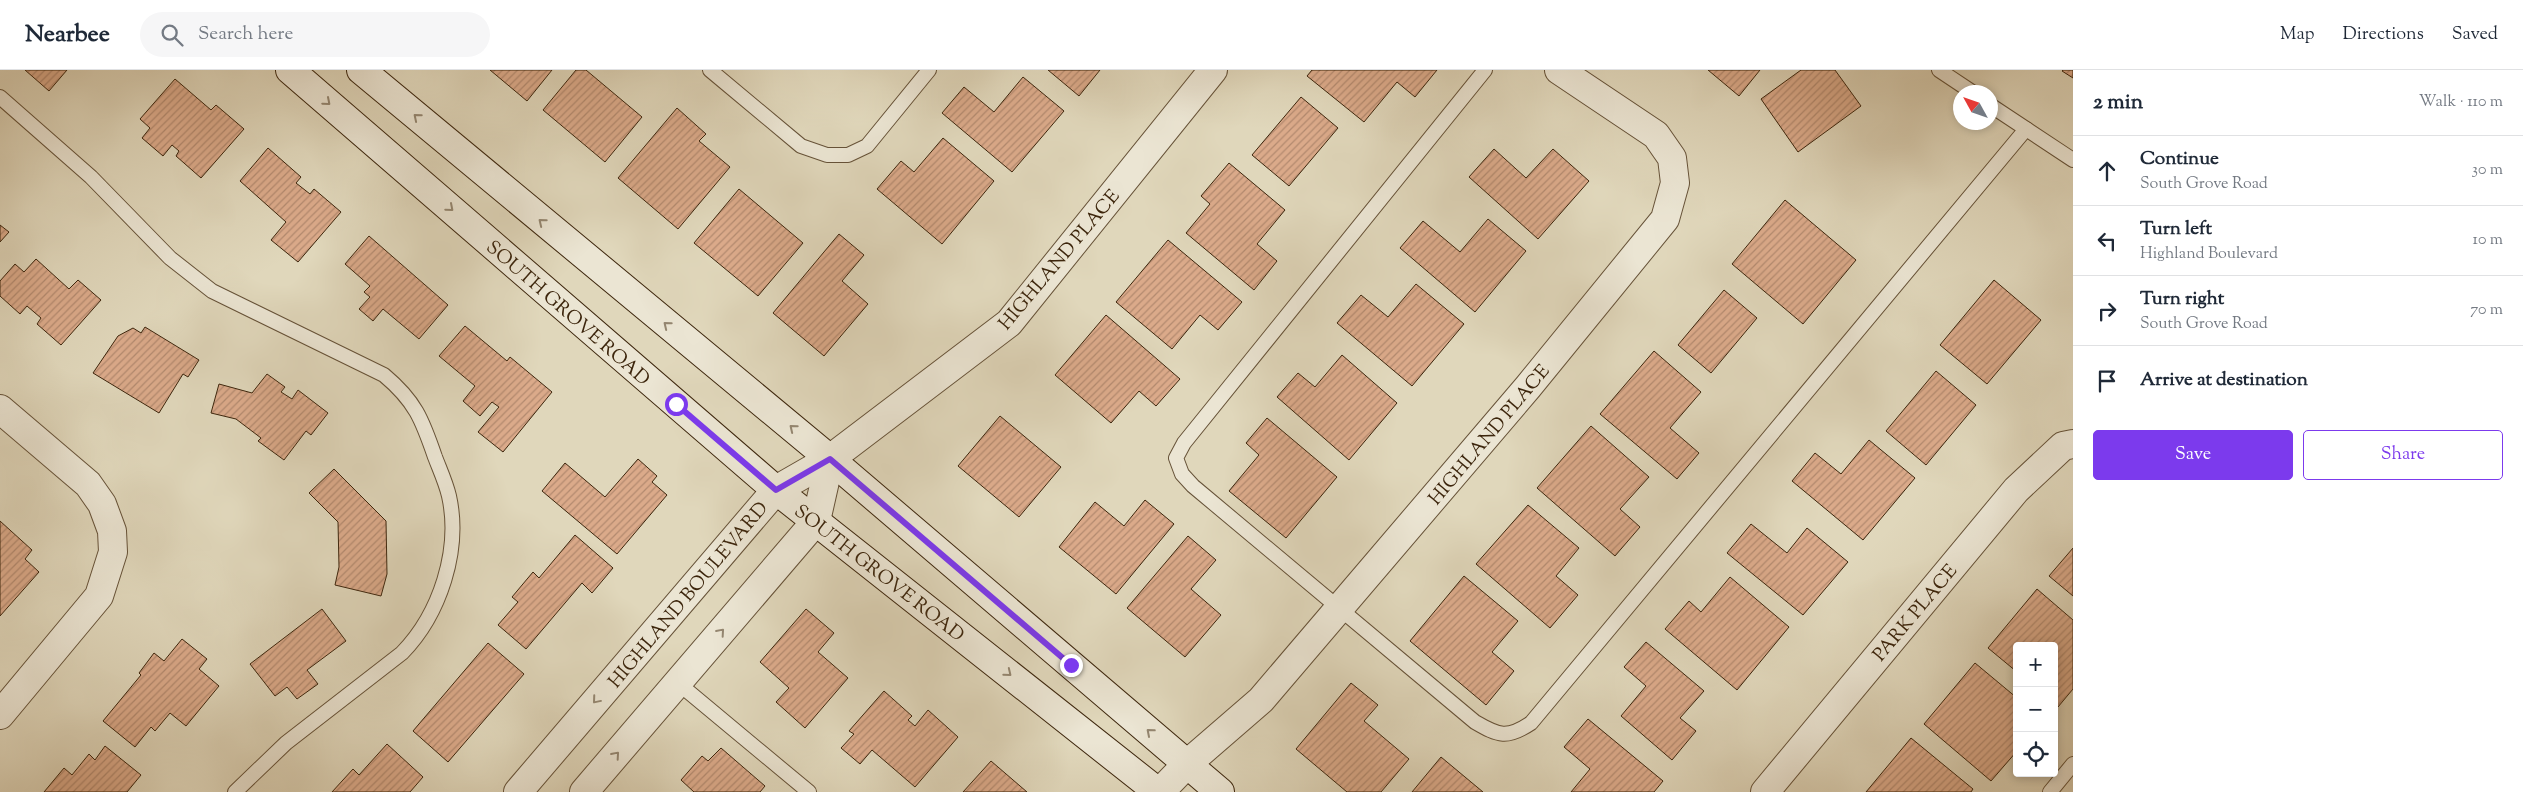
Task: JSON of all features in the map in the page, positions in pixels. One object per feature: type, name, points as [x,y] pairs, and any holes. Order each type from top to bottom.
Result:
[{"type":"street","name":"SOUTH GROVE ROAD","points":[[290,70],[776,490],[1159,792]]},
{"type":"street","points":[[361,70],[830,459],[1220,792]]},
{"type":"street","name":"HIGHLAND PLACE","points":[[830,459],[1009,323],[1212,70]]},
{"type":"street","name":"HIGHLAND PLACE","points":[[1159,792],[1187,764],[1261,700],[1528,386],[1665,219],[1675,184],[1672,158],[1656,135],[1559,70]]},
{"type":"street","points":[[0,409],[88,484],[102,504],[112,531],[113,552],[99,596],[0,715]]},
{"type":"street","name":"PARK PLACE","points":[[1765,792],[2016,490],[2062,446],[2073,444]]},
{"type":"street","name":"HIGHLAND BOULEVARD","points":[[518,792],[776,490],[830,459]]},
{"type":"street","points":[[584,792],[816,521],[830,459]]},
{"type":"lane","points":[[710,70],[801,146],[827,155],[848,155],[867,146],[929,70]]},
{"type":"lane","points":[[1485,70],[1184,443],[1176,458],[1182,474],[1193,486],[1475,722],[1497,734],[1516,734],[1532,724],[2026,129]]},
{"type":"lane","points":[[1939,70],[1962,85]]},
{"type":"lane","points":[[0,98],[91,177],[170,258],[212,291],[384,375],[404,391],[418,412],[449,496],[454,533],[444,579],[429,620],[418,636],[402,653],[286,743],[235,792]]},
{"type":"lane","points":[[1998,110],[2073,160]]},
{"type":"lane","points":[[678,683],[809,792]]},
{"type":"lane","points":[[2050,792],[2073,764]]},
{"type":"building","points":[[25,70],[67,70],[49,91]]},
{"type":"building","points":[[490,70],[552,70],[527,101]]},
{"type":"building","points":[[576,70],[586,70],[642,117],[605,162],[543,110]]},
{"type":"building","points":[[1048,70],[1100,70],[1079,96]]},
{"type":"building","points":[[1312,70],[1437,70],[1415,97],[1397,82],[1364,122],[1307,76]]},
{"type":"building","points":[[1708,70],[1760,70],[1739,96]]},
{"type":"building","points":[[1801,70],[1835,70],[1861,106],[1798,152],[1761,99]]},
{"type":"building","points":[[2063,70],[2073,70],[2073,78],[2062,71]]},
{"type":"building","points":[[1023,77],[1064,111],[1012,172],[942,113],[964,87],[994,112]]},
{"type":"building","points":[[175,79],[211,110],[216,105],[244,129],[201,178],[176,156],[179,151],[172,145],[163,156],[142,138],[150,128],[140,119]]},
{"type":"building","points":[[1301,97],[1338,128],[1289,186],[1252,155]]},
{"type":"building","points":[[677,108],[706,134],[699,141],[730,167],[678,229],[618,178]]},
{"type":"building","points":[[943,138],[994,181],[942,244],[877,189],[901,161],[914,172]]},
{"type":"building","points":[[268,148],[301,177],[296,183],[310,194],[314,189],[341,212],[298,262],[271,240],[286,222],[240,181]]},
{"type":"building","points":[[1494,149],[1526,178],[1553,149],[1589,181],[1538,239],[1469,177]]},
{"type":"building","points":[[1229,163],[1285,210],[1257,244],[1277,261],[1254,290],[1186,233],[1210,204],[1201,196]]},
{"type":"building","points":[[739,189],[803,243],[758,296],[694,243]]},
{"type":"building","points":[[1785,200],[1856,260],[1803,324],[1732,264]]},
{"type":"building","points":[[1488,219],[1526,251],[1475,312],[1400,248],[1423,221],[1460,252]]},
{"type":"building","points":[[0,225],[9,232],[0,242]]},
{"type":"building","points":[[839,234],[864,255],[842,281],[868,304],[824,356],[773,313]]},
{"type":"building","points":[[369,236],[448,305],[419,339],[383,309],[373,321],[359,309],[370,297],[364,292],[370,286],[345,264]]},
{"type":"building","points":[[1168,240],[1242,302],[1218,330],[1200,315],[1172,349],[1116,302]]},
{"type":"building","points":[[36,259],[69,289],[78,280],[101,300],[61,345],[37,324],[41,318],[27,306],[20,314],[0,296],[0,281],[15,264],[24,272]]},
{"type":"building","points":[[1994,280],[2041,320],[1987,384],[1940,345]]},
{"type":"building","points":[[1416,284],[1464,324],[1412,386],[1337,323],[1361,295],[1388,317]]},
{"type":"building","points":[[1724,290],[1757,318],[1711,373],[1678,345]]},
{"type":"building","points":[[1106,315],[1180,379],[1156,406],[1139,391],[1111,423],[1055,375]]},
{"type":"building","points":[[465,326],[507,361],[510,357],[552,392],[503,452],[478,432],[499,407],[492,402],[480,416],[463,401],[475,386],[439,356]]},
{"type":"building","points":[[145,327],[199,360],[188,377],[183,374],[159,413],[93,373],[118,336],[133,328],[141,333]]},
{"type":"building","points":[[1654,351],[1701,392],[1670,428],[1699,453],[1677,479],[1600,414]]},
{"type":"building","points":[[1342,355],[1397,403],[1349,460],[1277,397],[1298,373],[1315,387]]},
{"type":"building","points":[[1936,371],[1976,405],[1926,465],[1886,431]]},
{"type":"building","points":[[267,374],[285,387],[281,392],[292,399],[298,390],[328,413],[311,435],[306,431],[284,460],[258,441],[261,438],[236,419],[211,413],[219,384],[252,393]]},
{"type":"building","points":[[1000,416],[1061,467],[1019,517],[958,466]]},
{"type":"building","points":[[1267,418],[1337,477],[1286,538],[1229,491],[1259,455],[1246,443]]},
{"type":"building","points":[[1591,426],[1649,477],[1620,509],[1640,527],[1615,556],[1537,488]]},
{"type":"building","points":[[1869,440],[1915,478],[1863,540],[1792,481],[1815,453],[1841,474]]},
{"type":"building","points":[[638,459],[657,476],[652,482],[667,495],[617,554],[542,491],[565,463],[605,497]]},
{"type":"building","points":[[334,469],[386,521],[387,574],[381,596],[335,585],[339,567],[338,522],[309,493]]},
{"type":"building","points":[[1145,500],[1174,524],[1116,594],[1059,547],[1095,502],[1124,526]]},
{"type":"building","points":[[1528,505],[1579,548],[1556,576],[1578,595],[1550,628],[1476,564]]},
{"type":"building","points":[[0,521],[32,550],[25,559],[39,572],[0,616]]},
{"type":"building","points":[[1751,524],[1787,553],[1807,528],[1848,562],[1803,615],[1727,553]]},
{"type":"building","points":[[575,535],[613,568],[592,593],[582,583],[526,649],[498,625],[518,602],[512,597],[533,572],[539,578]]},
{"type":"building","points":[[1188,536],[1216,560],[1191,589],[1221,615],[1185,657],[1127,608]]},
{"type":"building","points":[[2073,548],[2073,596],[2049,576]]},
{"type":"building","points":[[1464,576],[1518,621],[1492,652],[1514,671],[1486,705],[1410,641]]},
{"type":"building","points":[[1730,577],[1789,627],[1737,690],[1665,629],[1689,601],[1701,612]]},
{"type":"building","points":[[2037,589],[2073,620],[2073,689],[2058,707],[2058,642],[2013,642],[2013,669],[1988,648]]},
{"type":"building","points":[[322,609],[346,641],[307,670],[318,684],[297,699],[287,687],[275,696],[250,664]]},
{"type":"building","points":[[806,609],[834,633],[818,652],[848,678],[805,728],[776,702],[789,688],[760,662]]},
{"type":"building","points":[[182,639],[207,659],[199,669],[219,686],[186,726],[170,713],[155,731],[151,727],[135,747],[103,721],[141,675],[139,673],[154,653],[164,661]]},
{"type":"building","points":[[1646,642],[1704,691],[1680,718],[1696,731],[1672,760],[1621,716],[1646,686],[1624,667]]},
{"type":"building","points":[[488,643],[524,674],[448,762],[413,731]]},
{"type":"building","points":[[1975,663],[2013,695],[2013,756],[1991,781],[1924,724]]},
{"type":"building","points":[[1351,683],[1378,705],[1364,721],[1409,759],[1381,792],[1347,792],[1296,749]]},
{"type":"building","points":[[884,691],[912,716],[908,720],[915,726],[928,710],[958,737],[915,787],[872,750],[860,764],[841,748],[854,734],[849,731]]},
{"type":"building","points":[[1588,719],[1663,781],[1654,792],[1571,792],[1590,769],[1564,747]]},
{"type":"building","points":[[1911,738],[1973,789],[1971,792],[1866,792]]},
{"type":"building","points":[[387,744],[423,777],[410,792],[332,792],[353,769],[359,775]]},
{"type":"building","points":[[105,746],[141,775],[127,792],[44,792],[64,768],[72,775],[89,754],[95,760]]},
{"type":"building","points":[[721,748],[765,786],[760,792],[694,792],[681,780],[702,756],[708,761]]},
{"type":"building","points":[[1441,757],[1483,792],[1412,792]]},
{"type":"building","points":[[991,761],[1027,792],[963,792]]},
{"type":"route","points":[[676,404],[776,490],[830,459],[1071,665]]}]
